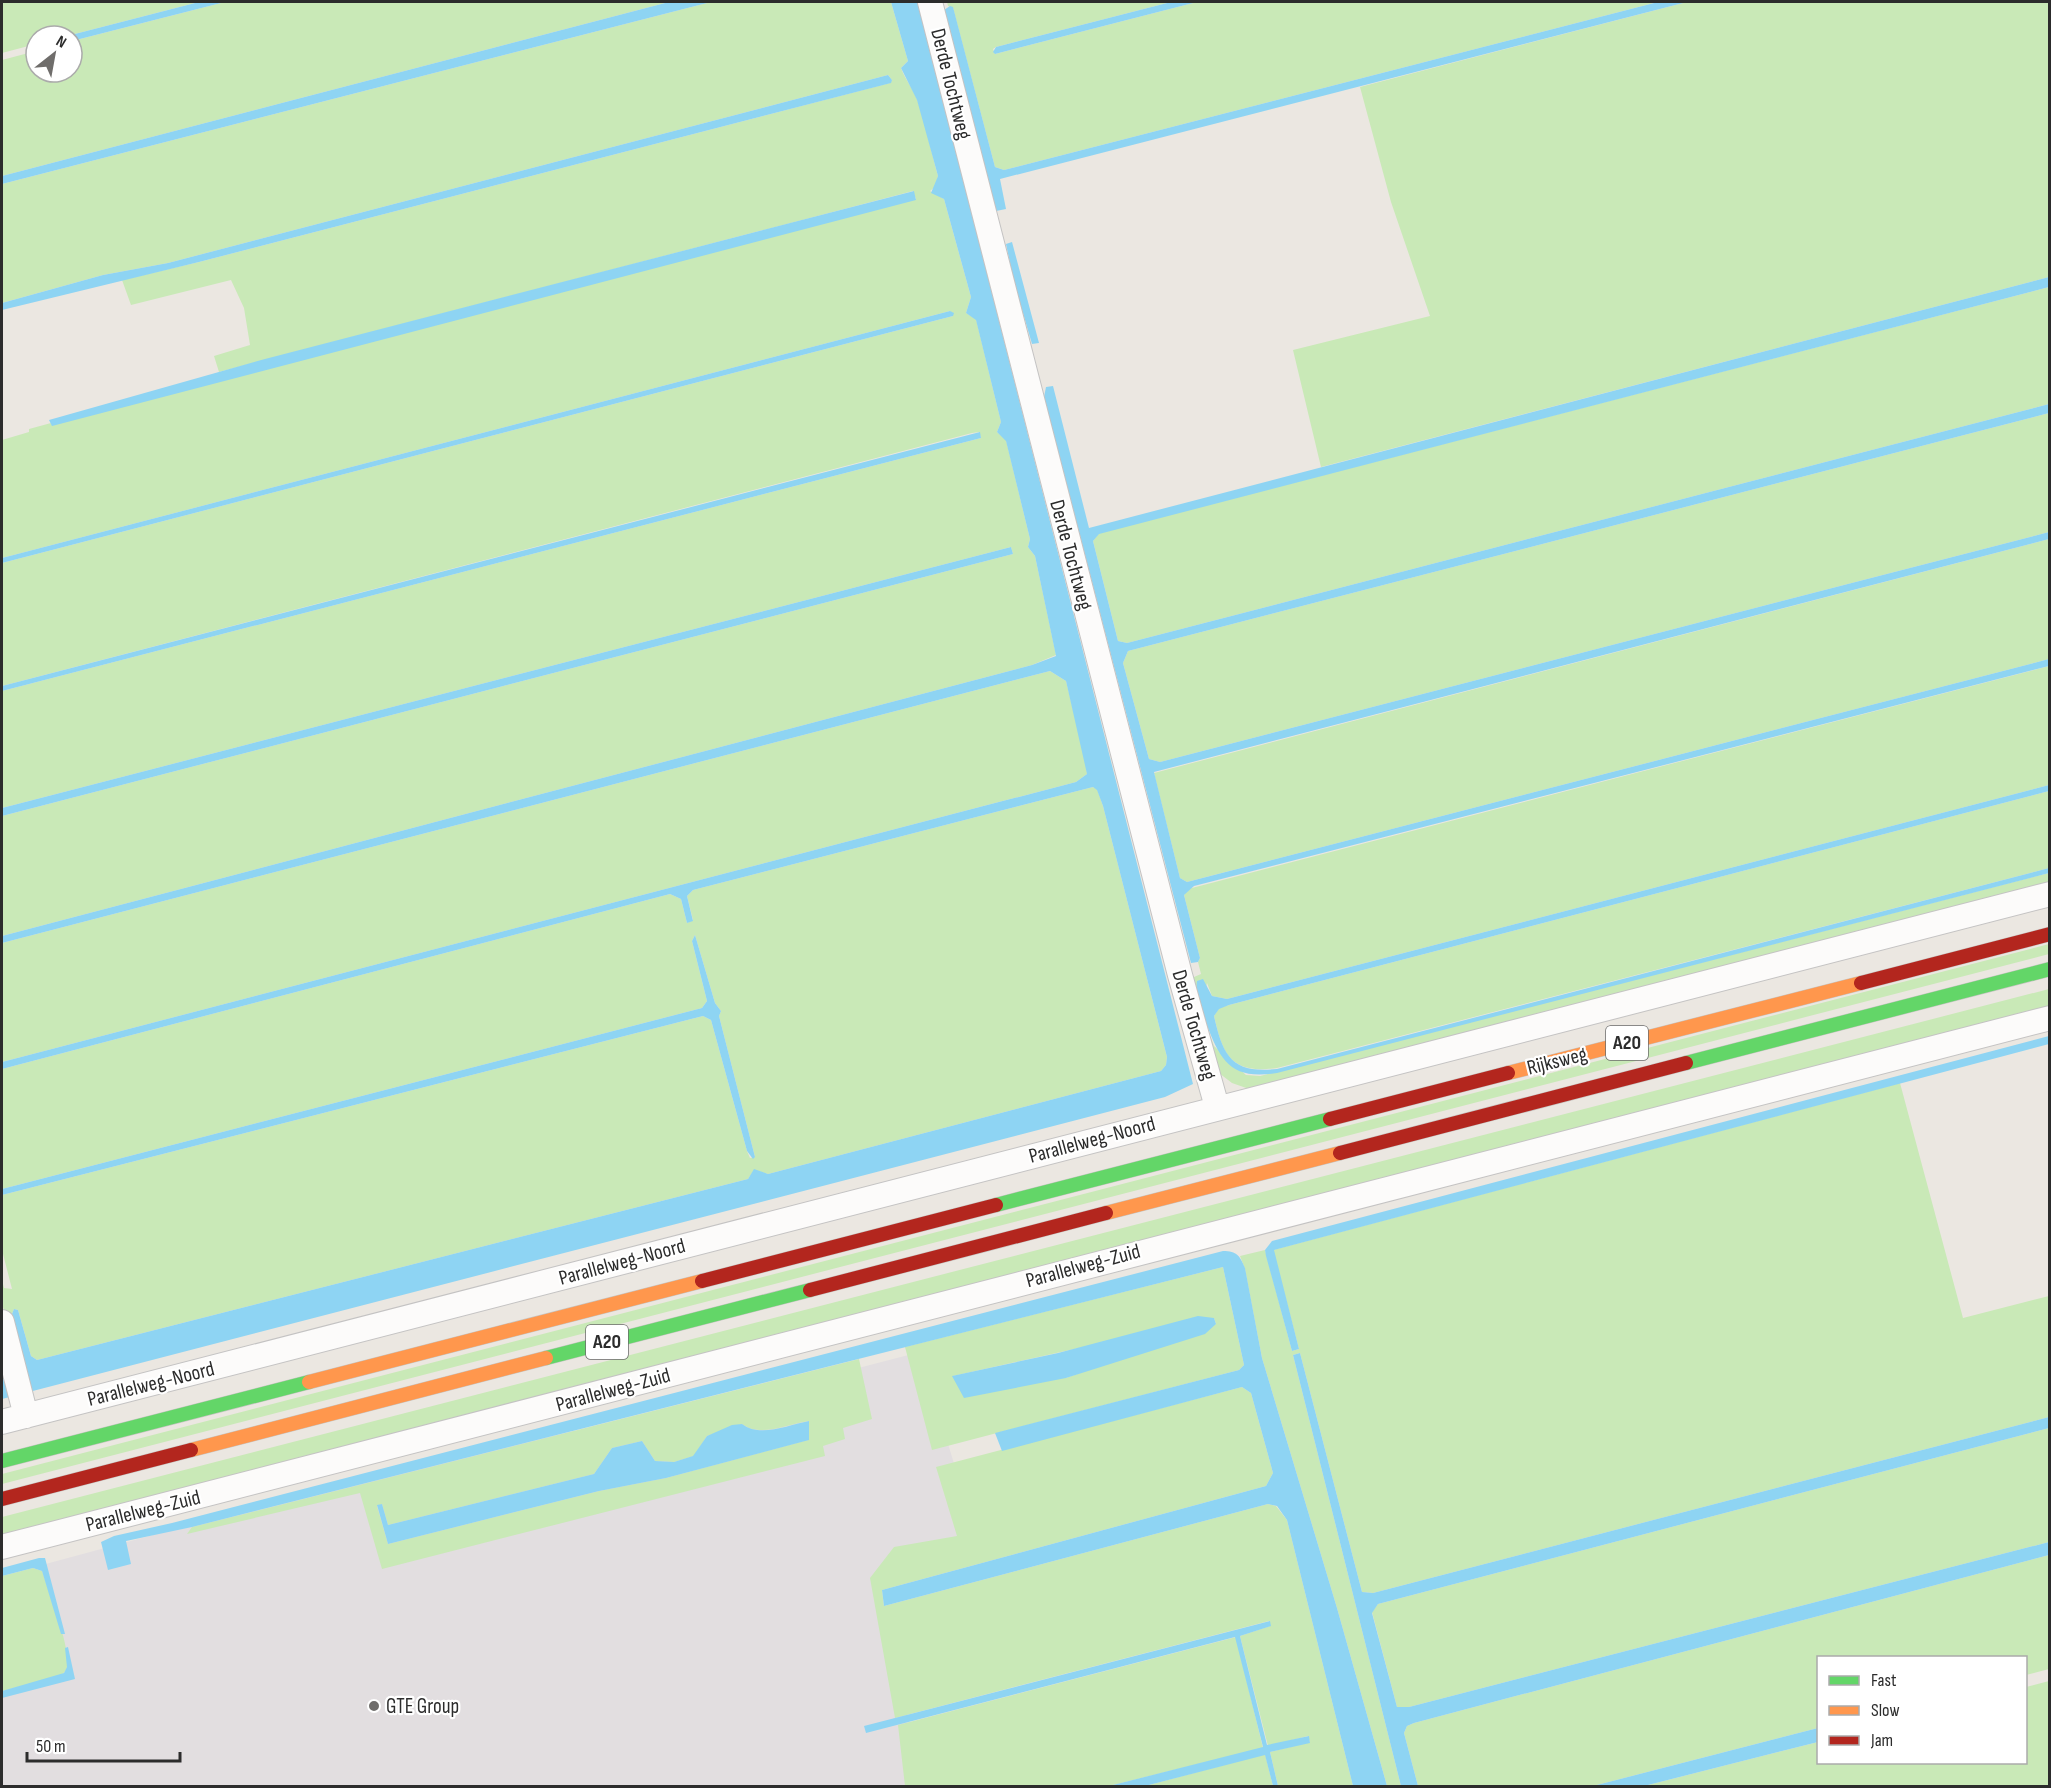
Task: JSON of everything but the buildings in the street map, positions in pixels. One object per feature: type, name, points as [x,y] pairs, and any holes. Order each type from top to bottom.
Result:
[{"type":"highway","name":"Rijksweg","points":[[2,1461],[2049,934]]},
{"type":"highway","name":"Rijksweg","points":[[2,1499],[2049,969]]},
{"type":"street","name":"Derde Tochtweg","points":[[930,2],[1165,918],[1217,1107]]},
{"type":"street","name":"Rijksweg","points":[[1217,1107],[2049,894]]},
{"type":"street","name":"Parallelweg-Zuid","points":[[2,1547],[1225,1229],[2049,1018]]},
{"type":"street","name":"Parallelweg-Noord","points":[[2,1422],[24,1411],[1217,1107]]},
{"type":"street","points":[[2,1322],[24,1411]]},
{"type":"shaded area","points":[[920,1352],[981,1552],[876,1583],[924,1786],[2,1786],[2,1695],[42,1565],[371,1476],[843,1372]]},
{"type":"green space","points":[[2,2],[199,2],[84,32],[84,24],[24,24],[24,47],[2,53]]},
{"type":"green space","points":[[225,2],[669,2],[2,176],[2,60],[24,54],[24,84],[84,84],[84,38]]},
{"type":"green space","points":[[711,2],[891,2],[908,61],[901,68],[918,102],[938,176],[935,187],[930,191],[944,199],[971,297],[966,313],[976,319],[1001,422],[997,432],[1006,440],[1030,539],[1028,547],[1035,556],[1056,655],[1032,665],[2,936],[2,816],[1013,554],[1011,547],[2,808],[2,691],[981,438],[979,432],[972,433],[2,686],[2,563],[953,316],[950,311],[2,558],[2,440],[29,432],[29,429],[51,423],[52,425],[916,199],[913,191],[219,372],[214,356],[250,345],[244,308],[231,280],[131,305],[122,280],[890,83],[892,80],[888,75],[168,263],[103,275],[2,303],[2,184]]},
{"type":"green space","points":[[947,2],[1171,2],[996,47],[993,49],[995,54],[1197,2],[1658,2],[1004,170],[995,167],[953,8],[948,6]]},
{"type":"green space","points":[[1687,2],[2049,2],[2049,277],[1321,467],[1293,350],[1430,316],[1391,202],[1360,87]]},
{"type":"green space","points":[[2049,287],[2049,404],[1127,643],[1118,641],[1093,541],[1099,533]]},
{"type":"green space","points":[[2049,413],[2049,532],[1160,762],[1149,759],[1123,663],[1128,651]]},
{"type":"green space","points":[[2049,539],[2049,659],[1187,882],[1180,878],[1154,773]]},
{"type":"green space","points":[[2049,666],[2049,785],[1227,999],[1212,996],[1207,983],[1201,1011],[1214,1046],[1246,1075],[1260,1076],[2049,873],[2049,886],[1252,1090],[1232,1083],[1215,1070],[1192,982],[1194,977],[1201,974],[1198,962],[1200,958],[1184,895],[1188,889]]},
{"type":"green space","points":[[1050,671],[1066,681],[1086,762],[1087,774],[1076,782],[2,1062],[2,943]]},
{"type":"green space","points":[[1093,787],[1097,789],[1103,806],[1167,1057],[1166,1065],[1161,1071],[768,1174],[754,1170],[748,1179],[37,1360],[31,1356],[18,1310],[14,1309],[12,1314],[25,1365],[19,1371],[2,1303],[2,1280],[4,1288],[12,1289],[2,1250],[2,1195],[703,1016],[711,1020],[747,1151],[750,1158],[755,1157],[719,1016],[721,1011],[715,1003],[695,935],[692,941],[707,1001],[702,1008],[2,1189],[2,1069],[670,894],[681,899],[687,923],[693,920],[687,896],[693,890]]},
{"type":"green space","points":[[2049,791],[2049,868],[1277,1068],[1261,1069],[1239,1065],[1226,1052],[1217,1030],[1214,1016],[1219,1008],[1229,1005]]},
{"type":"green space","points":[[2049,944],[2049,954],[2,1484],[2,1474]]},
{"type":"green space","points":[[2049,989],[2049,1011],[2,1539],[2,1517]]},
{"type":"green space","points":[[1900,1083],[1963,1318],[2049,1296],[2049,1417],[1373,1593],[1362,1592],[1300,1353],[1293,1355],[1401,1786],[1387,1786],[1337,1608],[1262,1358],[1245,1269],[1240,1256],[1265,1250],[1292,1351],[1299,1349],[1273,1250]]},
{"type":"green space","points":[[1223,1267],[1244,1365],[1239,1370],[932,1450],[905,1347]],"holes":[[[1214,1318],[1216,1324],[1066,1378],[953,1376]]]},
{"type":"green space","points":[[859,1359],[872,1419],[843,1428],[845,1439],[823,1446],[825,1456],[382,1569],[360,1493],[187,1534],[192,1527]],"holes":[[[809,1421],[808,1440],[666,1478],[599,1491],[388,1544],[377,1506],[382,1504],[388,1525],[594,1474],[612,1448],[642,1441],[655,1461],[674,1462],[694,1456],[707,1436],[742,1424],[749,1428],[766,1430]]]},
{"type":"green space","points":[[1242,1387],[1251,1393],[1273,1473],[1266,1486],[882,1590],[884,1606],[1268,1504],[1276,1506],[1287,1520],[1353,1786],[1278,1786],[1270,1752],[1310,1742],[1308,1736],[1268,1746],[1240,1636],[1270,1626],[1269,1621],[895,1718],[870,1578],[894,1547],[957,1536],[936,1467]]},
{"type":"green space","points":[[2049,1428],[2049,1542],[1409,1707],[1397,1707],[1372,1612],[1378,1604]]},
{"type":"green space","points":[[2049,1555],[2049,1669],[2027,1675],[2027,1656],[1817,1656],[1817,1728],[1593,1786],[1418,1786],[1404,1733],[1407,1726]]},
{"type":"green space","points":[[33,1568],[42,1571],[63,1634],[67,1667],[57,1677],[2,1691],[2,1576]]},
{"type":"green space","points":[[1236,1637],[1263,1748],[1109,1786],[905,1786],[898,1725]]},
{"type":"green space","points":[[2049,1681],[2049,1786],[1644,1786],[1817,1742],[1817,1764],[2027,1764],[2027,1687]]},
{"type":"green space","points":[[1265,1754],[1273,1786],[1145,1786]]},
{"type":"water","points":[[199,2],[225,2],[84,38],[84,32]]},
{"type":"water","points":[[669,2],[711,2],[2,184],[2,176]]},
{"type":"water","points":[[891,2],[918,2],[1193,1084],[1165,1097],[2,1399],[2,1369],[25,1365],[12,1314],[14,1309],[18,1310],[31,1356],[37,1360],[748,1179],[754,1169],[768,1174],[1161,1071],[1166,1065],[1167,1057],[1103,806],[1097,790],[1093,787],[693,890],[687,896],[693,921],[687,923],[681,899],[670,894],[2,1069],[2,1062],[1076,782],[1087,774],[1066,681],[1050,671],[2,943],[2,936],[1032,665],[1056,656],[1035,556],[1028,547],[1030,539],[1006,441],[997,432],[1001,422],[976,320],[966,313],[971,297],[944,199],[931,193],[938,176],[917,100],[901,68],[908,61]]},
{"type":"water","points":[[1171,2],[1197,2],[995,54],[993,52],[996,47]]},
{"type":"water","points":[[1658,2],[1687,2],[1000,179],[1006,209],[996,211],[944,10],[950,6],[953,7],[995,167],[1004,170]]},
{"type":"water","points":[[888,75],[892,80],[891,83],[199,262],[2,310],[2,303],[103,275],[168,263]]},
{"type":"water","points":[[914,191],[916,200],[52,426],[49,420],[265,359]]},
{"type":"water","points":[[1012,242],[1039,343],[1032,344],[1014,282],[1006,244]]},
{"type":"water","points":[[2049,277],[2049,287],[1099,534],[1093,541],[1118,641],[1127,643],[2049,404],[2049,413],[1128,651],[1123,663],[1149,759],[1160,762],[2049,532],[2049,539],[1154,772],[1180,878],[1187,882],[2049,659],[2049,666],[1194,886],[1184,895],[1200,958],[1198,962],[1191,963],[1044,397],[1046,387],[1053,386],[1089,528]]},
{"type":"water","points":[[950,311],[954,313],[953,316],[2,563],[2,558]]},
{"type":"water","points":[[980,432],[981,438],[2,691],[2,686]]},
{"type":"water","points":[[1011,547],[1013,554],[2,816],[2,808]]},
{"type":"water","points":[[2049,785],[2049,791],[1219,1009],[1214,1016],[1217,1030],[1226,1052],[1232,1059],[1249,1068],[1277,1069],[2049,868],[2049,873],[1277,1073],[1249,1074],[1238,1071],[1230,1065],[1223,1058],[1211,1037],[1199,1003],[1197,981],[1203,979],[1212,996],[1227,999]]},
{"type":"water","points":[[695,935],[715,1003],[721,1011],[719,1016],[755,1157],[753,1159],[747,1151],[711,1020],[703,1016],[2,1195],[2,1189],[702,1008],[707,1001],[692,941]]},
{"type":"water","points":[[2049,1036],[2049,1044],[1274,1250],[1299,1349],[1292,1351],[1266,1256],[1265,1250],[1272,1241]]},
{"type":"water","points":[[1223,1251],[1237,1255],[1245,1268],[1262,1358],[1337,1608],[1387,1786],[1353,1786],[1287,1520],[1277,1506],[1268,1504],[884,1606],[882,1590],[1266,1486],[1273,1473],[1251,1393],[1242,1387],[1002,1451],[995,1433],[1239,1370],[1244,1365],[1223,1267],[192,1527],[126,1541],[131,1564],[108,1570],[101,1542],[114,1536],[172,1523]]},
{"type":"water","points":[[1198,1316],[1214,1318],[1216,1324],[1205,1334],[1066,1378],[964,1398],[952,1376],[1058,1353]]},
{"type":"water","points":[[1300,1353],[1362,1592],[1373,1593],[2049,1417],[2049,1428],[1378,1604],[1372,1613],[1397,1707],[1409,1707],[2049,1542],[2049,1555],[1414,1723],[1407,1726],[1404,1733],[1418,1786],[1401,1786],[1293,1355]]},
{"type":"water","points":[[809,1421],[809,1440],[666,1478],[599,1491],[388,1544],[377,1505],[382,1504],[388,1525],[594,1474],[612,1448],[642,1441],[655,1461],[674,1462],[693,1456],[707,1436],[732,1425],[742,1424],[757,1430],[766,1430]]},
{"type":"water","points":[[45,1558],[65,1634],[61,1634],[42,1571],[33,1568],[2,1576],[2,1568]]},
{"type":"water","points":[[1270,1621],[1271,1626],[1240,1636],[1267,1745],[1309,1736],[1310,1743],[1270,1752],[1278,1786],[1273,1786],[1265,1755],[1145,1786],[1109,1786],[1263,1747],[1235,1637],[866,1733],[864,1726]]},
{"type":"water","points":[[68,1647],[75,1679],[2,1698],[2,1691],[64,1673],[67,1667],[65,1648]]},
{"type":"water","points":[[1817,1728],[1817,1742],[1644,1786],[1593,1786]]},
{"type":"traffic: fast","points":[[1686,1063],[2050,969]]},
{"type":"traffic: fast","points":[[996,1205],[1330,1119]]},
{"type":"traffic: fast","points":[[546,1358],[810,1290]]},
{"type":"traffic: fast","points":[[2,1461],[309,1382]]},
{"type":"traffic: slow","points":[[1508,1073],[1861,983]]},
{"type":"traffic: slow","points":[[1106,1213],[1340,1153]]},
{"type":"traffic: slow","points":[[309,1382],[702,1281]]},
{"type":"traffic: slow","points":[[191,1450],[546,1358]]},
{"type":"traffic: jam","points":[[1861,983],[2050,934]]},
{"type":"traffic: jam","points":[[1340,1153],[1686,1063]]},
{"type":"traffic: jam","points":[[1330,1119],[1508,1073]]},
{"type":"traffic: jam","points":[[702,1281],[996,1205]]},
{"type":"traffic: jam","points":[[810,1290],[1106,1213]]},
{"type":"traffic: jam","points":[[2,1499],[191,1450]]},
{"type":"place","name":"GTE Group","points":[[374,1706]]}]
